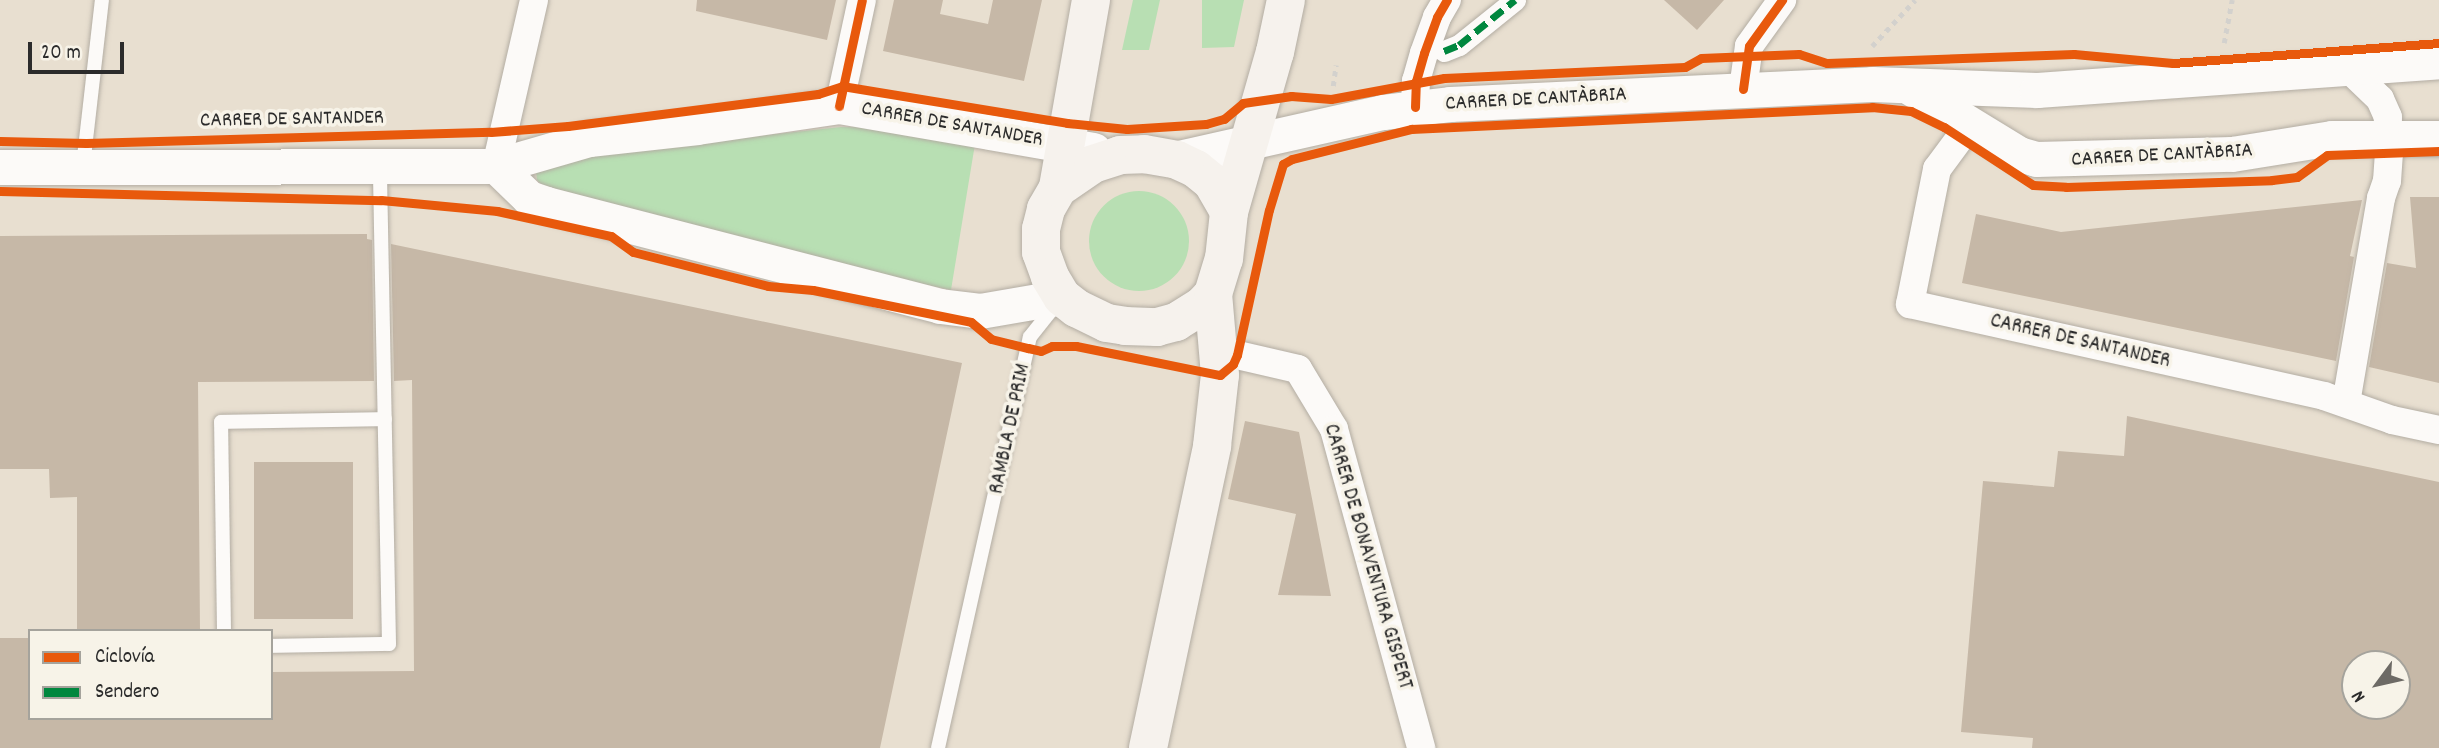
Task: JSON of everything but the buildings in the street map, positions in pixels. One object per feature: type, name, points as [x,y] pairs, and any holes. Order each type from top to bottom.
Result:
[{"type":"main road","points":[[1091,0],[1063,144],[1058,188],[1046,209],[1041,252],[1050,277],[1062,296],[1076,308],[1107,323],[1157,327],[1220,351]]},
{"type":"main road","points":[[1148,748],[1212,446],[1220,351],[1213,294],[1224,259],[1229,212],[1275,52],[1286,0]]},
{"type":"main road","name":"CARRER DE SANTANDER","points":[[1058,188],[1084,169],[1120,155],[1174,159],[1196,169],[1212,182],[1229,212]]},
{"type":"main road","points":[[1157,327],[1193,312],[1213,294]]},
{"type":"street","points":[[534,0],[496,166],[529,198],[940,306],[979,311],[1062,296]]},
{"type":"street","points":[[839,106],[862,0]]},
{"type":"street","points":[[1415,107],[1416,81],[1437,17],[1447,0]]},
{"type":"street","points":[[1444,51],[1459,45],[1515,0]]},
{"type":"street","points":[[1743,89],[1749,46],[1782,0]]},
{"type":"street","name":"CARRER DE CANTÀBRIA","points":[[1174,159],[1415,107],[1743,89],[1905,84],[2037,90],[2350,70],[2439,61]]},
{"type":"street","points":[[2346,403],[2381,198],[2387,181],[2389,137],[2388,117],[2380,99],[2350,70]]},
{"type":"street","name":"CARRER DE CANTÀBRIA","points":[[1905,84],[2019,154],[2060,161],[2232,154],[2332,138],[2439,138]]},
{"type":"street","name":"CARRER DE SANTANDER","points":[[0,167],[496,166],[589,139],[697,127],[839,106],[1120,155]]},
{"type":"street","name":"CARRER DE SANTANDER","points":[[1971,123],[1937,169],[1910,304],[2346,403],[2392,420],[2439,430]]},
{"type":"street","name":"CARRER DE BONAVENTURA GISPERT","points":[[1220,351],[1298,369],[1334,429],[1421,748]]},
{"type":"lane","points":[[83,166],[102,0]]},
{"type":"lane","points":[[273,646],[389,644],[380,166]]},
{"type":"lane","name":"RAMBLA DE PRIM","points":[[938,748],[1030,337],[1062,296]]},
{"type":"lane","points":[[224,629],[220,422],[385,419]]},
{"type":"path","points":[[1872,46],[1915,0]]},
{"type":"path","points":[[2224,43],[2232,0]]},
{"type":"path","points":[[1333,86],[1336,65]]},
{"type":"green space","points":[[1133,0],[1160,0],[1149,50],[1122,50]]},
{"type":"green space","points":[[1202,0],[1244,0],[1234,47],[1202,48]]},
{"type":"green space","points":[[841,127],[898,128],[975,144],[951,290],[852,269],[542,185],[537,180],[536,171],[547,159]]},
{"type":"green space","points":[[1139,191],[1158,195],[1175,205],[1185,222],[1189,241],[1185,260],[1175,277],[1158,287],[1139,291],[1120,287],[1103,277],[1093,260],[1089,241],[1093,222],[1103,205],[1120,195]]},
{"type":"marked path","points":[[1444,51],[1459,45],[1515,0]]},
{"type":"cycle path","points":[[839,106],[862,0]]},
{"type":"cycle path","points":[[1415,107],[1416,81],[1424,53],[1437,17],[1447,0]]},
{"type":"cycle path","points":[[1743,89],[1749,46],[1782,0]]},
{"type":"cycle path","points":[[0,141],[86,143],[491,132],[568,126],[818,94],[842,86],[1067,123],[1127,129],[1206,124],[1224,119],[1243,103],[1291,96],[1331,99],[1444,78],[1685,67],[1701,58],[1799,54],[1827,63],[2074,54],[2173,63],[2439,43]]},
{"type":"cycle path","points":[[0,191],[381,200],[497,211],[611,236],[633,252],[768,286],[813,290],[971,322],[991,339],[1041,351],[1052,346],[1076,346],[1220,375],[1233,364],[1237,355],[1269,210],[1283,164],[1292,159],[1411,129],[1872,107],[1911,111],[1944,127],[2033,185],[2066,187],[2272,180],[2297,177],[2327,155],[2439,151]]}]
